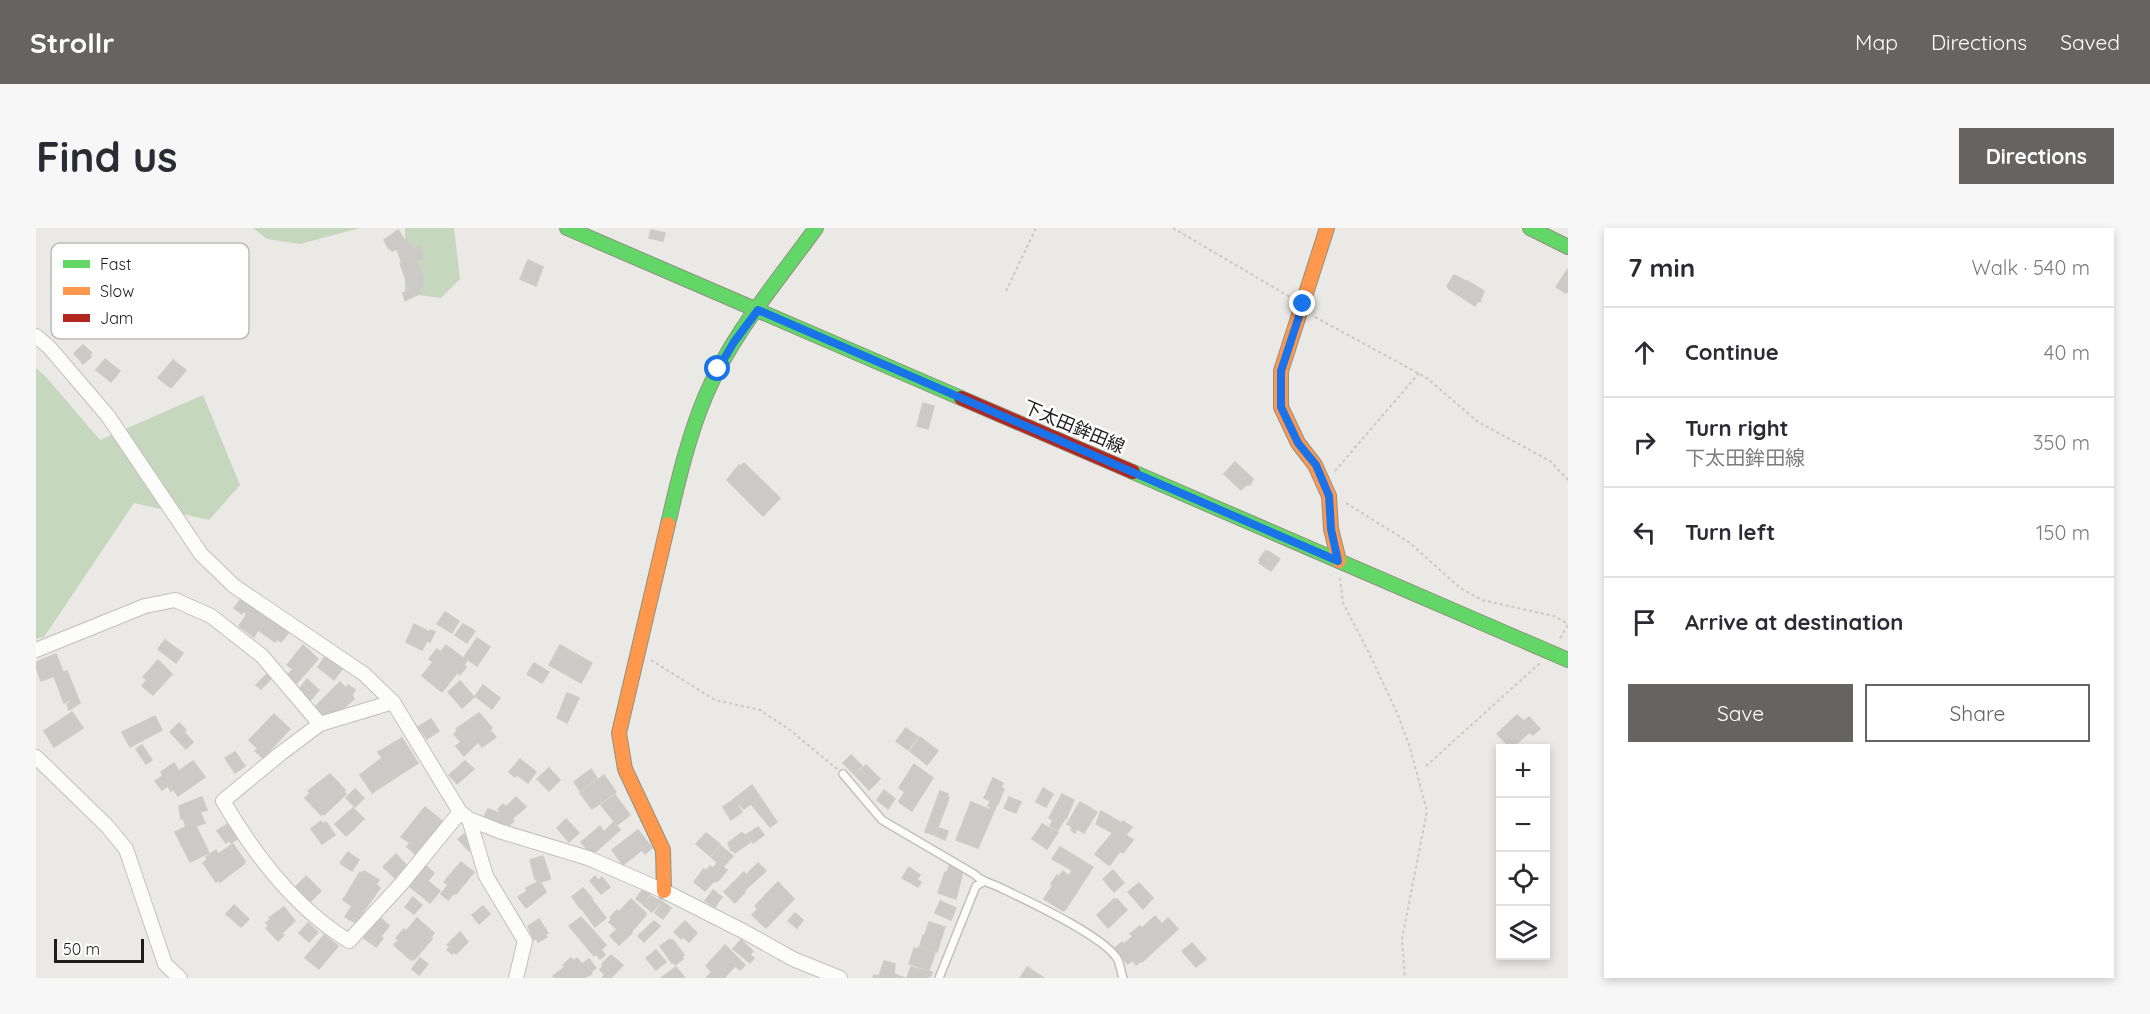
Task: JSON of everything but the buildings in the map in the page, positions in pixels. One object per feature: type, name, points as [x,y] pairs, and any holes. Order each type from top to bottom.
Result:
[{"type":"street","name":"下太田鉾田線","points":[[567,228],[1568,660]]},
{"type":"street","points":[[664,891],[663,850],[625,769],[619,734],[638,648],[691,435],[718,369],[734,342],[816,228]]},
{"type":"street","points":[[1327,228],[1281,371],[1281,407],[1298,443],[1316,465],[1326,490],[1338,561]]},
{"type":"street","points":[[1530,228],[1568,247]]},
{"type":"street","points":[[36,336],[50,347],[108,416],[201,554],[234,586],[364,674],[393,702],[465,815],[486,876],[525,941],[516,978]]},
{"type":"street","points":[[36,650],[146,606],[175,600],[211,616],[262,656],[320,724]]},
{"type":"street","points":[[393,702],[320,724],[280,754],[223,801],[237,826],[277,879],[327,928],[349,941],[465,815]]},
{"type":"street","points":[[36,757],[108,826],[126,849],[165,963],[180,978]]},
{"type":"street","points":[[465,815],[499,831],[588,858],[664,891],[793,959],[840,978]]},
{"type":"lane","points":[[843,774],[882,820],[974,874],[983,882],[996,885],[1056,914],[1098,941],[1117,958],[1123,978]]},
{"type":"lane","points":[[939,978],[976,886],[983,882]]},
{"type":"path","points":[[1006,291],[1035,228]]},
{"type":"path","points":[[1173,228],[1302,307],[1427,378],[1478,422],[1550,461],[1568,480]]},
{"type":"path","points":[[1419,374],[1326,490],[1410,543],[1460,588],[1482,600],[1554,616],[1568,624]]},
{"type":"path","points":[[1338,561],[1343,603],[1398,715],[1410,748],[1427,811],[1402,939],[1405,978]]},
{"type":"path","points":[[638,648],[655,664],[715,699],[760,710],[790,730],[843,774]]},
{"type":"path","points":[[1426,766],[1552,653]]},
{"type":"green space","points":[[253,228],[360,228],[300,244],[267,239]]},
{"type":"green space","points":[[405,228],[454,228],[460,279],[441,298],[405,293]]},
{"type":"green space","points":[[36,368],[100,440],[203,395],[240,485],[209,520],[134,503],[44,637],[36,639]]},
{"type":"traffic: fast","points":[[567,228],[961,398]]},
{"type":"traffic: fast","points":[[668,524],[693,428],[716,374],[741,331],[816,228]]},
{"type":"traffic: fast","points":[[1530,228],[1568,247]]},
{"type":"traffic: fast","points":[[1133,472],[1568,660]]},
{"type":"traffic: slow","points":[[1327,228],[1281,371],[1281,407],[1298,443],[1315,465],[1329,496],[1331,529],[1339,561]]},
{"type":"traffic: slow","points":[[664,891],[663,850],[625,769],[619,733],[668,524]]},
{"type":"traffic: jam","points":[[961,398],[1133,472]]},
{"type":"route","points":[[718,369],[734,342],[758,310],[1338,561],[1331,529],[1329,496],[1316,465],[1298,443],[1281,407],[1281,371],[1303,304]]}]
